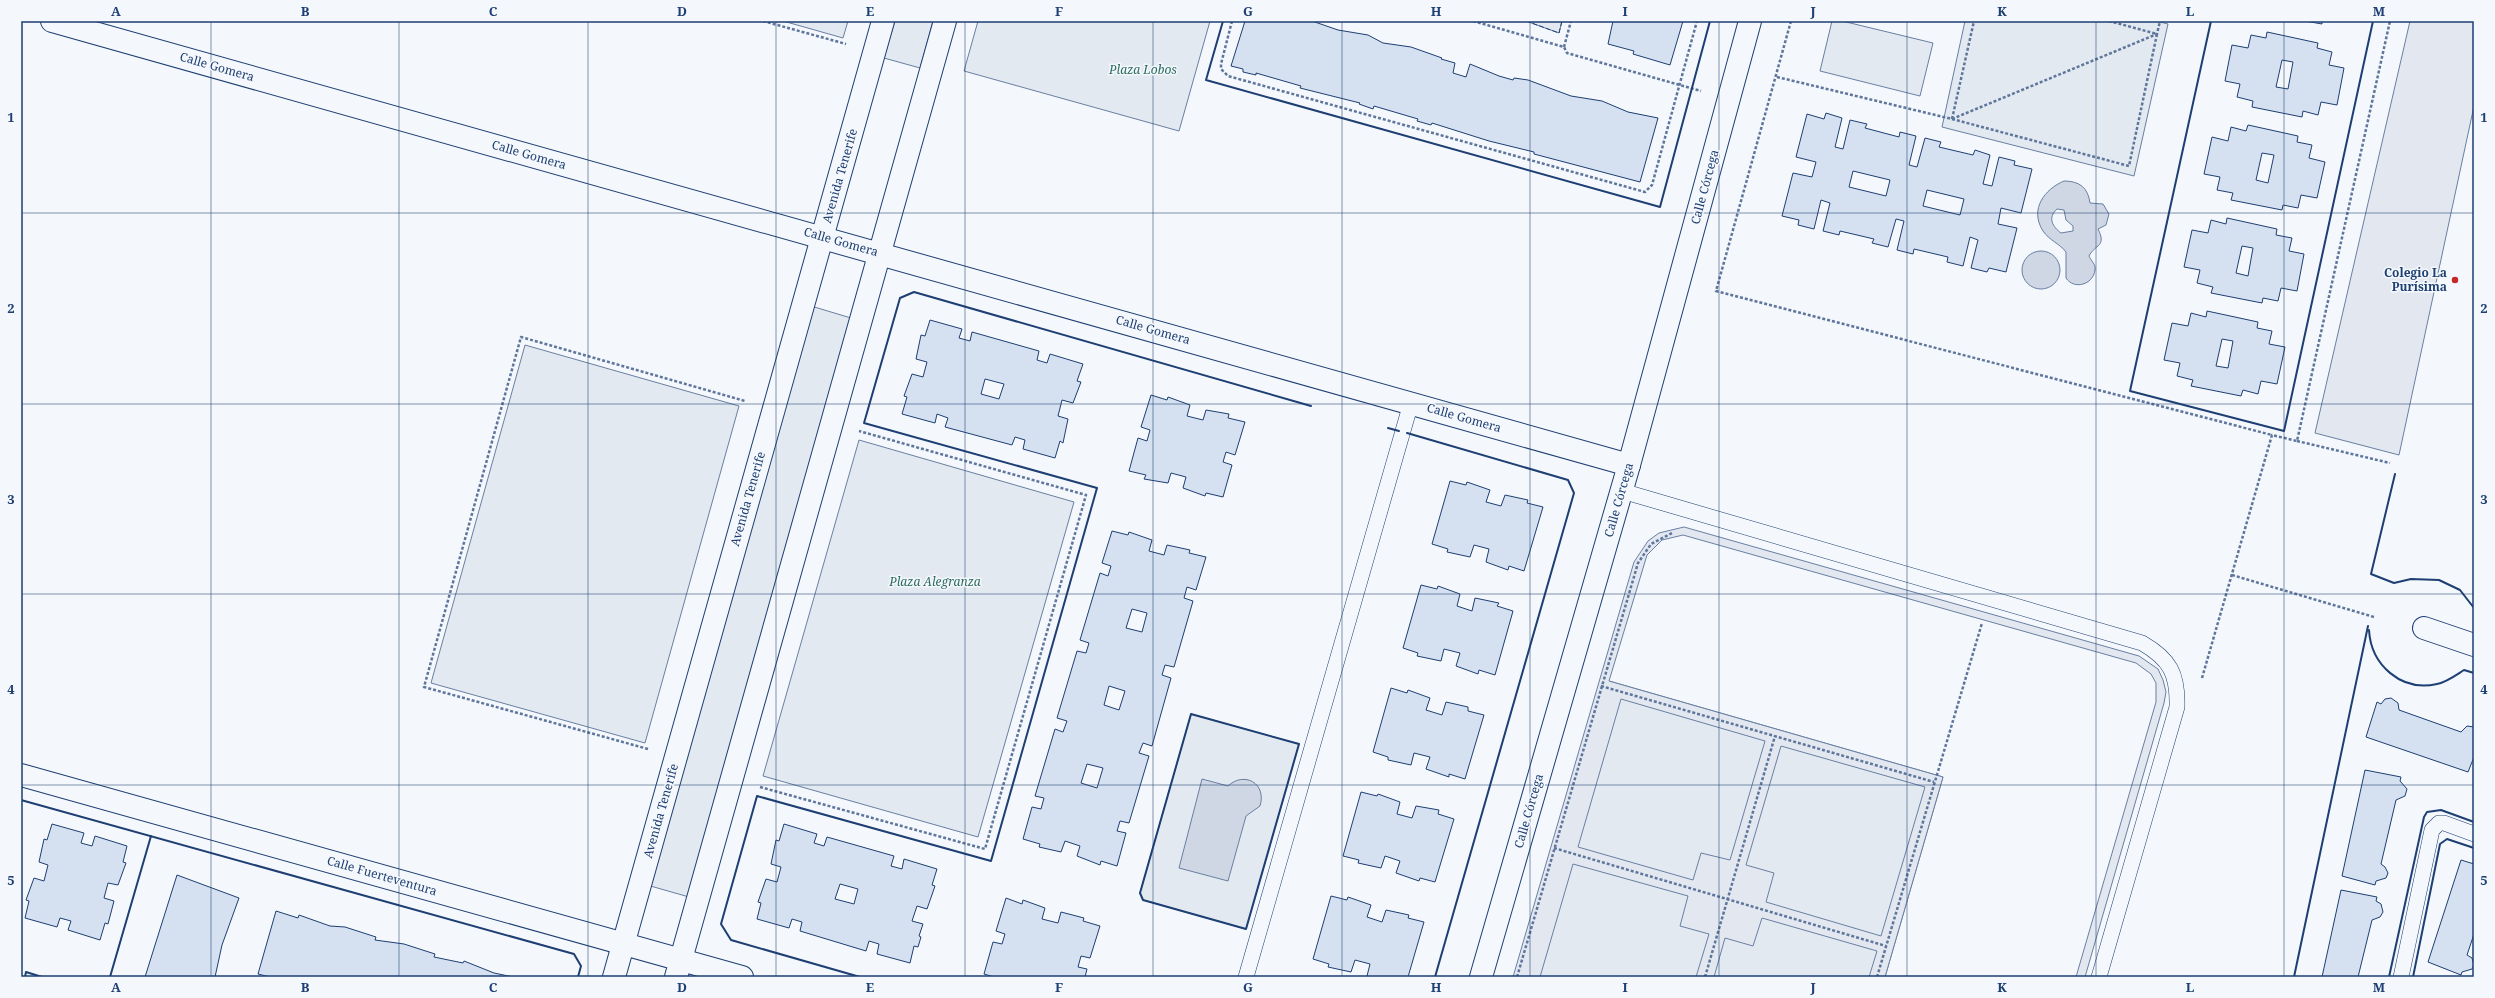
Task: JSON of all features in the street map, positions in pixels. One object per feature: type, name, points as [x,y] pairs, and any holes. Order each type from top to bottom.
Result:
[{"type":"street","name":"Calle Gomera","points":[[52,21],[1629,465]]},
{"type":"street","name":"Avenida Tenerife","points":[[614,977],[883,21]]},
{"type":"street","points":[[679,969],[946,21]]},
{"type":"street","name":"Calle Córcega","points":[[1481,977],[1622,491],[1750,21]]},
{"type":"street","points":[[2424,628],[2474,645]]},
{"type":"street","name":"Calle Fuerteventura","points":[[21,775],[623,944],[679,969],[742,977]]},
{"type":"lane","points":[[1246,977],[1411,403]]},
{"type":"lane","points":[[1622,491],[2142,643],[2156,651],[2166,660],[2174,673],[2178,690],[2177,707],[2099,977]]},
{"type":"lane","points":[[2402,977],[2432,830],[2438,823],[2444,823],[2474,834]]},
{"type":"path","points":[[763,21],[847,44]]},
{"type":"path","points":[[1232,21],[1221,64],[1221,68],[1228,76],[1645,192],[1652,185],[1697,21]]},
{"type":"path","points":[[1473,21],[1564,47]]},
{"type":"path","points":[[1571,21],[1564,47],[1567,53],[1703,92]]},
{"type":"path","points":[[1791,21],[1777,77],[1716,292],[2272,435],[2390,463]]},
{"type":"path","points":[[1952,119],[1974,21]]},
{"type":"path","points":[[2109,21],[2157,34]]},
{"type":"path","points":[[1777,77],[1952,119],[2129,166],[2160,21]]},
{"type":"path","points":[[2297,441],[2390,21]]},
{"type":"path","points":[[1952,119],[2157,34]]},
{"type":"path","points":[[648,748],[424,687],[517,352],[522,337],[745,401]]},
{"type":"path","points":[[757,786],[985,849],[1086,495],[858,431]]},
{"type":"path","points":[[2200,686],[2272,435]]},
{"type":"path","points":[[1517,977],[1638,563],[1651,544],[1661,537],[1678,532]]},
{"type":"path","points":[[2232,576],[2374,618]]},
{"type":"path","points":[[1877,977],[1984,616]]},
{"type":"path","points":[[1601,686],[1934,782]]},
{"type":"path","points":[[1705,977],[1775,736]]},
{"type":"path","points":[[1554,848],[1886,946]]},
{"type":"green space","points":[[783,21],[848,21],[843,38]]},
{"type":"green space","points":[[895,21],[933,21],[920,68],[884,58]]},
{"type":"green space","name":"Plaza Lobos","points":[[978,21],[1210,21],[1179,131],[964,71]]},
{"type":"green space","points":[[1526,21],[1562,21],[1559,33]]},
{"type":"green space","points":[[1832,21],[1842,21],[1933,43],[1920,96],[1820,71]]},
{"type":"green space","points":[[1965,21],[2156,21],[2168,24],[2134,176],[1942,127]]},
{"type":"green space","points":[[811,306],[851,318],[689,897],[647,885]]},
{"type":"green space","points":[[525,345],[739,406],[645,743],[431,683]]},
{"type":"green space","name":"Plaza Alegranza","points":[[859,440],[1074,502],[978,837],[763,776]]},
{"type":"green space","points":[[1609,681],[1943,777],[1885,977],[1522,977]]},
{"type":"green space","points":[[1191,714],[1299,744],[1246,929],[1143,900],[1140,893]]},
{"type":"shaded area","points":[[2410,21],[2474,21],[2474,106],[2399,455],[2315,433]]},
{"type":"shaded area","points":[[2064,181],[2079,184],[2085,189],[2090,203],[2103,204],[2109,214],[2106,225],[2098,229],[2101,242],[2089,256],[2095,266],[2094,275],[2083,284],[2074,284],[2069,282],[2066,278],[2066,252],[2045,234],[2039,223],[2038,208],[2041,201],[2051,189]],"holes":[[[2057,209],[2064,210],[2066,220],[2073,226],[2073,231],[2061,233],[2052,222],[2052,216]]]},
{"type":"shaded area","points":[[2041,251],[2051,254],[2057,260],[2060,270],[2057,280],[2051,286],[2041,289],[2031,286],[2025,280],[2022,270],[2025,260],[2031,254]]},
{"type":"shaded area","points":[[1684,527],[2139,656],[2158,669],[2166,692],[2164,703],[2085,977],[2076,977],[2156,702],[2156,683],[2151,674],[2136,663],[1683,535],[1662,540],[1647,555],[1609,681],[1943,777],[1885,977],[1869,977],[1877,951],[1762,918],[1753,946],[1725,938],[1714,977],[1696,977],[1709,934],[1680,926],[1688,896],[1573,864],[1540,977],[1513,977],[1634,562],[1648,541],[1659,533]],"holes":[[[1621,699],[1765,741],[1730,860],[1701,853],[1693,880],[1578,847]],[[1781,746],[1925,787],[1881,936],[1766,902],[1774,873],[1746,865]]]},
{"type":"shaded area","points":[[1202,779],[1228,786],[1234,782],[1247,780],[1253,782],[1260,791],[1260,806],[1246,816],[1228,881],[1179,868]]},
{"type":"building","points":[[1245,21],[1312,21],[1338,30],[1368,35],[1383,43],[1411,47],[1442,58],[1441,59],[1455,63],[1453,73],[1466,77],[1470,64],[1499,76],[1513,80],[1514,78],[1528,80],[1571,96],[1602,101],[1628,112],[1658,118],[1640,182],[1534,154],[1534,152],[1489,141],[1432,123],[1431,125],[1417,121],[1418,119],[1374,106],[1373,109],[1359,104],[1360,103],[1300,88],[1301,86],[1256,73],[1256,75],[1243,72],[1243,69],[1231,66]]},
{"type":"building","points":[[1613,21],[1683,21],[1670,65],[1633,54],[1634,51],[1608,44]]},
{"type":"building","points":[[2305,21],[2322,21],[2322,24]]},
{"type":"building","points":[[2267,32],[2318,43],[2317,48],[2332,52],[2329,65],[2344,68],[2337,105],[2321,102],[2318,115],[2303,111],[2302,117],[2252,107],[2253,101],[2237,97],[2240,84],[2225,81],[2232,45],[2248,48],[2251,35],[2266,38]],"holes":[[[2282,60],[2293,62],[2288,89],[2276,87]]]},
{"type":"building","points":[[1826,113],[1842,118],[1835,147],[1843,149],[1850,120],[1867,124],[1865,128],[1899,137],[1900,132],[1916,136],[1909,165],[1917,167],[1925,138],[1941,142],[1939,147],[1973,155],[1975,150],[1990,155],[1983,184],[1992,186],[1999,157],[2015,161],[2014,165],[2032,169],[2021,213],[2001,208],[1998,224],[2017,228],[2006,272],[1989,268],[1987,272],[1971,268],[1978,240],[1970,237],[1963,266],[1947,262],[1948,257],[1914,249],[1913,254],[1897,250],[1904,221],[1896,219],[1888,247],[1872,243],[1874,239],[1840,231],[1839,235],[1823,231],[1830,203],[1821,200],[1814,229],[1798,225],[1799,220],[1782,216],[1793,173],[1812,177],[1816,162],[1796,157],[1807,114],[1824,119]],"holes":[[[1853,171],[1890,180],[1886,196],[1849,187]],[[1927,190],[1964,199],[1960,215],[1923,206]]]},
{"type":"building","points":[[2248,125],[2298,136],[2297,142],[2312,145],[2309,158],[2325,162],[2317,198],[2301,195],[2298,208],[2283,205],[2282,210],[2231,200],[2233,193],[2217,190],[2220,177],[2204,174],[2212,137],[2228,141],[2231,127],[2246,131]],"holes":[[[2262,153],[2274,155],[2268,183],[2256,180]]]},
{"type":"building","points":[[2227,218],[2277,229],[2276,235],[2292,238],[2289,251],[2304,254],[2297,291],[2281,288],[2278,301],[2263,298],[2262,303],[2211,293],[2213,287],[2197,283],[2200,270],[2184,267],[2192,230],[2208,233],[2211,220],[2226,224]],"holes":[[[2242,246],[2253,248],[2248,276],[2236,273]]]},
{"type":"building","points":[[2207,311],[2258,322],[2257,328],[2272,331],[2269,344],[2285,347],[2277,384],[2261,381],[2258,394],[2243,390],[2241,396],[2191,386],[2193,380],[2177,376],[2180,363],[2164,360],[2172,323],[2188,326],[2191,313],[2206,317]],"holes":[[[2222,339],[2233,341],[2228,368],[2216,366]]]},
{"type":"building","points":[[930,320],[962,329],[959,338],[970,341],[972,332],[1039,351],[1037,360],[1047,363],[1050,354],[1083,364],[1077,381],[1081,382],[1073,403],[1062,400],[1058,416],[1068,419],[1063,443],[1060,441],[1055,458],[1023,449],[1025,440],[1015,437],[1012,445],[945,427],[948,418],[937,414],[935,423],[902,414],[907,397],[904,396],[912,374],[923,377],[927,362],[916,359],[921,335],[925,336]],"holes":[[[985,379],[1004,384],[999,399],[981,394]]]},
{"type":"building","points":[[1151,395],[1167,400],[1168,397],[1190,405],[1187,416],[1203,420],[1206,410],[1229,414],[1228,418],[1245,422],[1235,455],[1226,452],[1223,462],[1232,465],[1223,497],[1206,493],[1205,496],[1183,488],[1186,477],[1171,473],[1168,483],[1144,479],[1146,475],[1129,471],[1138,438],[1147,441],[1150,430],[1141,427]]},
{"type":"building","points":[[1450,481],[1466,485],[1467,482],[1490,490],[1486,502],[1501,506],[1505,495],[1528,500],[1527,503],[1543,507],[1524,571],[1509,566],[1508,570],[1486,562],[1489,549],[1474,545],[1470,557],[1447,552],[1448,549],[1432,544]]},
{"type":"building","points":[[1112,531],[1128,535],[1129,532],[1152,540],[1149,551],[1164,555],[1167,545],[1190,550],[1189,553],[1206,557],[1196,590],[1187,587],[1184,598],[1193,601],[1174,667],[1165,665],[1162,675],[1171,678],[1152,746],[1143,743],[1139,753],[1149,756],[1129,823],[1120,821],[1117,831],[1126,833],[1117,866],[1101,861],[1100,865],[1077,856],[1080,846],[1065,841],[1061,852],[1039,847],[1040,844],[1023,839],[1032,807],[1041,809],[1044,798],[1035,796],[1055,729],[1063,732],[1067,721],[1057,718],[1077,651],[1086,653],[1089,643],[1080,640],[1100,573],[1108,576],[1111,566],[1102,563]],"holes":[[[1132,609],[1147,613],[1142,632],[1126,628]],[[1109,686],[1125,691],[1119,710],[1104,705]],[[1087,764],[1103,768],[1097,788],[1081,783]]]},
{"type":"building","points":[[1421,585],[1437,589],[1438,586],[1460,594],[1457,606],[1472,611],[1475,598],[1499,603],[1497,606],[1513,611],[1495,675],[1479,670],[1478,674],[1456,666],[1460,653],[1444,649],[1441,661],[1417,656],[1418,653],[1403,648]]},
{"type":"building","points":[[1391,688],[1407,693],[1408,690],[1430,698],[1426,710],[1442,715],[1446,702],[1468,707],[1468,711],[1484,715],[1465,779],[1449,774],[1449,777],[1426,769],[1430,757],[1414,753],[1411,765],[1388,760],[1388,757],[1373,752]]},
{"type":"building","points":[[2391,698],[2398,703],[2399,710],[2461,732],[2467,726],[2474,727],[2474,757],[2468,772],[2366,737],[2377,702],[2381,704],[2385,699]]},
{"type":"building","points":[[2365,770],[2401,777],[2400,781],[2407,789],[2405,796],[2396,800],[2381,864],[2385,867],[2388,873],[2386,878],[2376,881],[2375,885],[2342,876]]},
{"type":"building","points":[[1361,792],[1377,796],[1378,794],[1400,802],[1397,814],[1412,818],[1416,806],[1439,810],[1438,814],[1454,819],[1435,882],[1420,878],[1419,881],[1396,873],[1400,861],[1385,856],[1381,868],[1358,863],[1359,860],[1343,856]]},
{"type":"building","points":[[52,824],[84,833],[81,843],[92,846],[95,836],[127,846],[123,862],[126,863],[118,885],[108,883],[104,898],[114,901],[108,924],[105,923],[100,940],[68,930],[71,921],[60,918],[57,927],[25,918],[29,901],[26,900],[34,878],[44,881],[48,865],[39,862],[44,839],[47,840]]},
{"type":"building","points":[[784,824],[817,834],[814,843],[824,846],[827,837],[894,856],[891,866],[902,869],[904,859],[937,869],[932,885],[935,886],[927,909],[917,906],[912,921],[923,924],[919,936],[921,937],[918,947],[914,946],[910,963],[877,954],[879,944],[869,941],[866,951],[800,931],[802,922],[792,919],[789,928],[757,919],[761,903],[758,902],[766,879],[777,882],[781,867],[771,864],[776,840],[779,841]],"holes":[[[840,884],[858,889],[854,904],[835,899]]]},
{"type":"building","points":[[2461,860],[2474,864],[2474,934],[2467,955],[2472,958],[2474,965],[2472,969],[2462,972],[2461,975],[2428,962]]},
{"type":"building","points":[[177,875],[239,898],[222,945],[215,977],[145,977]]},
{"type":"building","points":[[2341,890],[2377,897],[2376,901],[2381,904],[2383,912],[2380,917],[2372,920],[2358,977],[2322,977]]},
{"type":"building","points":[[1331,896],[1347,900],[1348,897],[1371,905],[1367,917],[1382,922],[1386,910],[1409,915],[1408,918],[1424,922],[1408,977],[1369,977],[1367,976],[1370,964],[1355,960],[1351,972],[1328,967],[1329,964],[1313,959]]},
{"type":"building","points":[[1006,898],[1022,904],[1023,900],[1045,908],[1042,919],[1058,923],[1061,912],[1084,918],[1083,921],[1100,926],[1090,958],[1081,956],[1078,967],[1087,969],[1085,977],[994,977],[984,974],[993,942],[1002,944],[1005,934],[996,931]]},
{"type":"building","points":[[276,911],[298,918],[299,915],[330,926],[345,927],[376,937],[375,940],[404,944],[435,954],[434,957],[463,963],[464,961],[494,973],[513,977],[270,977],[258,974]]},
{"type":"fence","points":[[1526,21],[1559,33],[1562,21]]},
{"type":"wall","points":[[1223,21],[1206,80],[1660,207],[1710,21]]},
{"type":"wall","points":[[2211,21],[2130,391],[2284,431],[2373,21]]},
{"type":"wall","points":[[860,977],[731,940],[721,924],[757,796],[991,861],[1097,488],[864,423],[900,298],[914,292],[1311,406]]},
{"type":"wall","points":[[1388,428],[1399,431]]},
{"type":"wall","points":[[1407,433],[1568,480],[1574,493],[1435,977]]},
{"type":"wall","points":[[2395,474],[2371,574],[2394,583],[2411,579],[2439,580],[2460,590],[2474,608]]},
{"type":"wall","points":[[2294,977],[2368,626]]},
{"type":"wall","points":[[2369,630],[2371,643],[2375,654],[2382,665],[2400,680],[2411,684],[2437,684],[2444,682],[2464,670],[2474,673]]},
{"type":"wall","points":[[1191,714],[1299,744],[1246,929],[1143,900],[1140,893],[1191,714]]},
{"type":"wall","points":[[21,800],[574,954],[581,966],[578,977]]},
{"type":"wall","points":[[2389,977],[2424,817],[2427,812],[2441,810],[2474,822]]},
{"type":"wall","points":[[110,977],[151,836]]},
{"type":"wall","points":[[2413,977],[2440,844],[2447,839],[2474,848]]},
{"type":"wall","points":[[25,977],[26,972],[42,977]]},
{"type":"place","name":"Colegio La Purísima","points":[[2455,280]]}]
